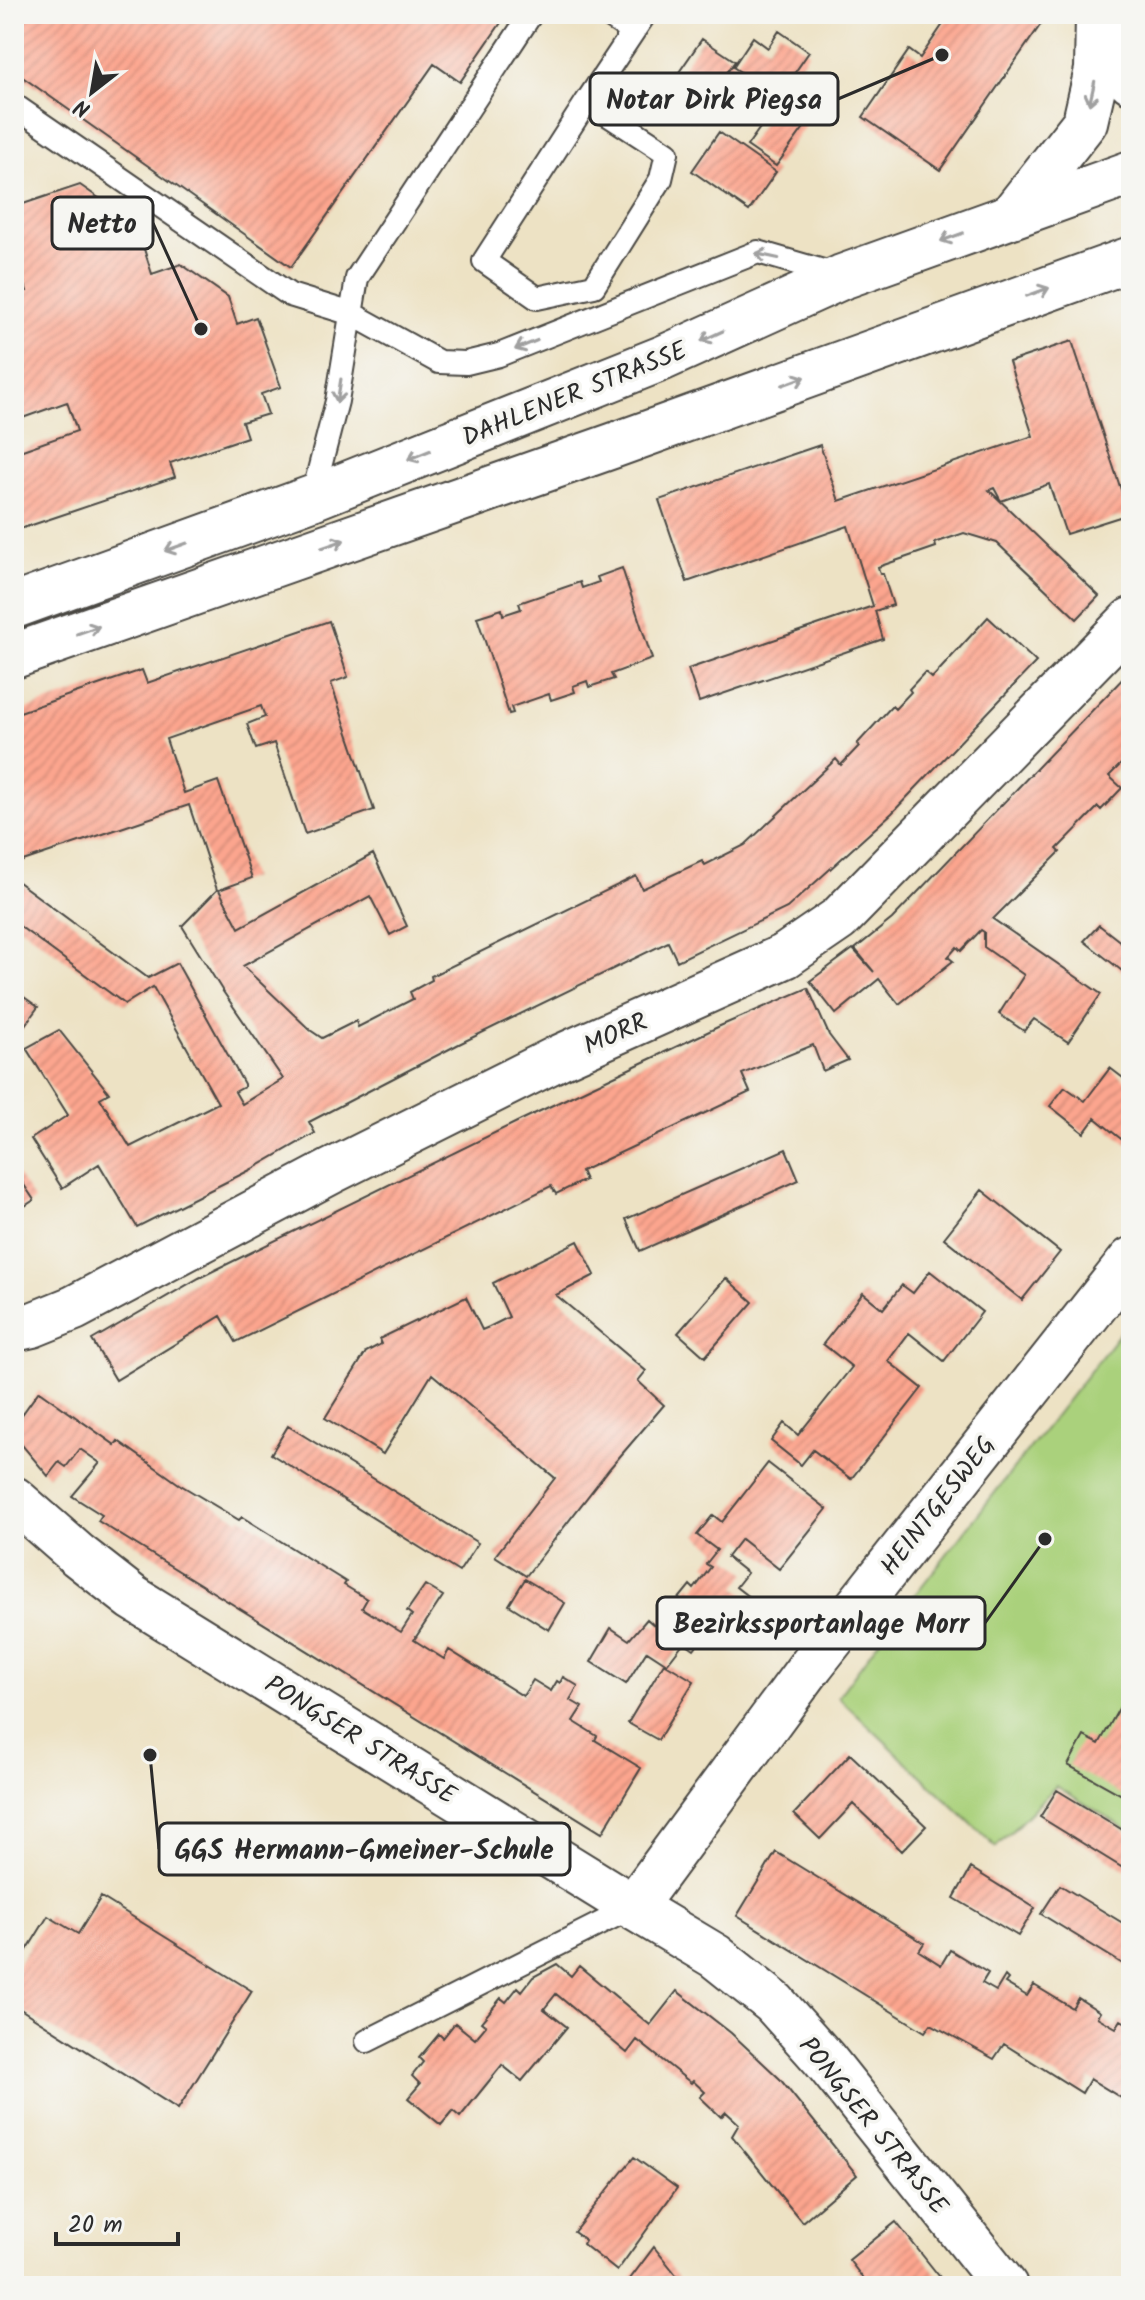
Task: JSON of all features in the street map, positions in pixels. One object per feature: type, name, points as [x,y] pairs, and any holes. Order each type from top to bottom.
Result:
[{"type":"main road","points":[[1097,15],[1131,81]]},
{"type":"main road","points":[[1011,216],[1085,122],[1097,70],[1097,15]]},
{"type":"main road","name":"DAHLENER STRASSE","points":[[14,606],[312,498],[663,358],[842,277],[1131,173]]},
{"type":"main road","points":[[14,656],[615,445],[1131,259]]},
{"type":"main road","name":"MORR","points":[[14,1329],[74,1308],[332,1171],[558,1058],[785,956],[839,919],[1131,620]]},
{"type":"main road","name":"HEINTGESWEG","points":[[633,1907],[812,1664],[1131,1260]]},
{"type":"main road","name":"PONGSER STRASSE","points":[[14,1499],[133,1598],[715,1956],[774,2003],[824,2059],[1005,2286]]},
{"type":"lane","points":[[312,498],[337,401],[357,278],[531,14]]},
{"type":"lane","points":[[587,101],[667,153],[661,179],[594,286],[537,298],[484,261],[587,101],[639,23],[606,14]]},
{"type":"lane","points":[[14,105],[290,295],[352,314],[439,362],[466,363],[499,355],[758,252],[842,277]]},
{"type":"lane","points":[[367,2041],[633,1907]]},
{"type":"green space","points":[[1131,1319],[1131,1832],[1056,1786],[996,1847],[838,1697]]},
{"type":"building","points":[[14,14],[507,14],[460,82],[434,64],[291,267],[14,71]]},
{"type":"building","points":[[950,14],[1026,14],[1041,24],[940,170],[863,117],[909,50],[920,58]]},
{"type":"building","points":[[779,31],[809,52],[778,97],[733,67],[753,37],[768,48]]},
{"type":"building","points":[[702,39],[735,61],[699,113],[666,91]]},
{"type":"building","points":[[779,101],[808,122],[776,166],[747,146]]},
{"type":"building","points":[[719,132],[776,172],[749,211],[692,171]]},
{"type":"building","points":[[80,185],[136,224],[152,274],[181,264],[228,297],[237,324],[256,317],[281,387],[261,394],[268,414],[242,422],[247,437],[170,463],[175,477],[14,531],[14,453],[77,431],[67,402],[14,421],[14,295],[27,291],[14,251],[14,207]]},
{"type":"building","points":[[1072,341],[1129,514],[1066,534],[1049,484],[1001,501],[994,488],[989,490],[1099,596],[1077,619],[997,543],[964,533],[935,543],[936,547],[878,567],[893,605],[875,611],[883,639],[699,702],[688,669],[873,606],[848,526],[687,582],[659,500],[820,445],[839,501],[1033,436],[1009,362]]},
{"type":"building","points":[[622,568],[652,659],[611,674],[614,679],[589,687],[587,681],[573,686],[575,692],[551,700],[549,694],[511,707],[513,713],[509,714],[477,617],[502,609],[503,615],[521,609],[519,603],[580,582],[582,588],[599,582],[597,577]]},
{"type":"building","points":[[988,617],[1036,662],[892,813],[787,908],[677,961],[668,942],[459,1044],[309,1122],[315,1133],[254,1168],[137,1227],[99,1164],[62,1188],[31,1139],[68,1115],[26,1048],[59,1030],[109,1093],[100,1098],[130,1147],[218,1103],[153,987],[125,1004],[14,922],[14,879],[148,978],[177,963],[244,1084],[235,1092],[242,1104],[283,1079],[182,926],[217,890],[189,805],[14,864],[14,714],[142,670],[147,683],[329,621],[348,677],[331,683],[374,810],[305,834],[274,743],[256,749],[247,724],[265,717],[261,706],[166,739],[184,793],[218,781],[252,878],[219,890],[239,928],[373,854],[407,926],[390,935],[370,896],[243,966],[322,1038],[356,1021],[358,1027],[413,999],[410,992],[432,980],[431,976],[636,876],[642,889],[702,861],[705,865],[745,845],[836,759],[841,765],[892,706],[895,709],[911,692],[909,689],[925,672],[932,678]]},
{"type":"building","points":[[1131,670],[1131,758],[1109,776],[1122,788],[1101,810],[1098,807],[1057,849],[1060,852],[993,919],[1101,994],[1068,1042],[1034,1019],[1024,1031],[999,1014],[1024,975],[984,947],[984,932],[981,930],[961,951],[957,947],[948,957],[953,961],[899,1004],[879,979],[836,1014],[810,981],[853,949],[874,972],[855,949],[892,919]]},
{"type":"building","points":[[1099,925],[1131,950],[1131,978],[1084,941]]},
{"type":"building","points":[[808,988],[829,1035],[848,1060],[823,1071],[813,1045],[742,1074],[750,1092],[581,1171],[585,1180],[556,1194],[551,1186],[236,1342],[221,1316],[116,1380],[92,1340],[199,1278],[519,1121]]},
{"type":"building","points":[[14,990],[38,1007],[14,1040]]},
{"type":"building","points":[[1110,1068],[1131,1084],[1131,1147],[1095,1118],[1084,1133],[1050,1106],[1065,1087],[1085,1101]]},
{"type":"building","points":[[786,1149],[799,1180],[640,1251],[626,1219]]},
{"type":"building","points":[[14,1170],[34,1200],[17,1211],[14,1206]]},
{"type":"building","points":[[982,1190],[1060,1252],[1022,1300],[944,1238]]},
{"type":"building","points":[[578,1241],[595,1275],[556,1295],[646,1371],[638,1381],[664,1405],[610,1468],[526,1576],[495,1556],[555,1478],[432,1374],[383,1454],[325,1418],[366,1352],[381,1344],[379,1339],[466,1297],[482,1330],[489,1327],[509,1317],[493,1283]]},
{"type":"building","points":[[930,1271],[982,1312],[944,1361],[909,1333],[888,1361],[922,1388],[851,1479],[813,1450],[801,1465],[771,1441],[784,1423],[798,1435],[852,1367],[823,1344],[863,1293],[883,1309],[902,1285],[913,1293]]},
{"type":"building","points":[[726,1278],[753,1302],[705,1357],[678,1333]]},
{"type":"building","points":[[39,1391],[115,1445],[118,1441],[179,1484],[239,1520],[242,1517],[346,1582],[344,1585],[367,1599],[362,1608],[401,1632],[412,1615],[407,1611],[425,1585],[443,1596],[414,1640],[444,1659],[449,1650],[523,1696],[533,1680],[551,1691],[563,1677],[578,1686],[570,1700],[582,1707],[573,1721],[597,1736],[595,1740],[641,1768],[602,1833],[98,1521],[102,1515],[72,1496],[100,1463],[80,1449],[66,1467],[59,1462],[48,1476],[16,1438],[16,1423]]},
{"type":"building","points":[[288,1426],[478,1543],[459,1572],[271,1454]]},
{"type":"building","points":[[768,1463],[827,1509],[779,1569],[741,1539],[727,1557],[747,1573],[736,1587],[750,1598],[718,1639],[708,1631],[694,1649],[684,1642],[667,1664],[647,1651],[626,1684],[591,1662],[611,1628],[629,1640],[647,1619],[656,1627],[690,1585],[694,1589],[711,1567],[706,1564],[717,1550],[697,1535],[713,1515],[722,1522]]},
{"type":"building","points":[[525,1579],[565,1603],[549,1630],[509,1605]]},
{"type":"building","points":[[664,1663],[694,1681],[658,1740],[628,1723]]},
{"type":"building","points":[[1131,1687],[1131,1800],[1068,1765],[1084,1736],[1099,1744]]},
{"type":"building","points":[[850,1754],[926,1826],[902,1851],[853,1804],[820,1839],[794,1814]]},
{"type":"building","points":[[1057,1790],[1131,1835],[1131,1873],[1040,1817]]},
{"type":"building","points":[[776,1852],[924,1943],[919,1951],[941,1965],[950,1950],[988,1973],[982,1983],[996,1991],[1005,1976],[1008,1979],[1005,1983],[1027,1996],[1034,1985],[1072,2008],[1078,1998],[1100,2012],[1097,2017],[1116,2028],[1121,2020],[1131,2026],[1131,2104],[1090,2079],[1082,2093],[1004,2044],[994,2059],[931,2024],[925,2032],[737,1916]]},
{"type":"building","points":[[971,1868],[1035,1908],[1018,1936],[954,1898]]},
{"type":"building","points":[[1060,1885],[1131,1928],[1131,1969],[1041,1914]]},
{"type":"building","points":[[101,1897],[252,1991],[178,2109],[14,2005],[16,1968],[48,1916],[78,1934]]},
{"type":"building","points":[[557,1964],[571,1976],[579,1966],[650,2025],[677,1991],[731,2033],[780,2079],[857,2175],[802,2222],[732,2136],[739,2124],[726,2112],[721,2117],[700,2097],[705,2092],[637,2040],[627,2053],[556,1994],[544,2009],[567,2027],[522,2081],[502,2065],[460,2117],[453,2111],[441,2125],[408,2098],[420,2084],[412,2076],[423,2062],[419,2058],[439,2034],[443,2038],[455,2023],[475,2039],[486,2026],[481,2022],[501,1998],[506,2002],[518,1987],[522,1991],[533,1977]]},
{"type":"building","points":[[634,2157],[677,2188],[617,2271],[583,2244],[585,2240],[574,2232]]},
{"type":"building","points":[[896,2222],[947,2286],[869,2286],[849,2260]]},
{"type":"building","points":[[654,2247],[685,2286],[635,2286],[630,2279]]},
{"type":"place","name":"Notar Dirk Piegsa","points":[[942,55]]},
{"type":"place","name":"Netto","points":[[201,329]]},
{"type":"place","name":"Bezirkssportanlage Morr","points":[[1045,1539]]},
{"type":"place","name":"GGS Hermann-Gmeiner-Schule","points":[[150,1755]]}]
